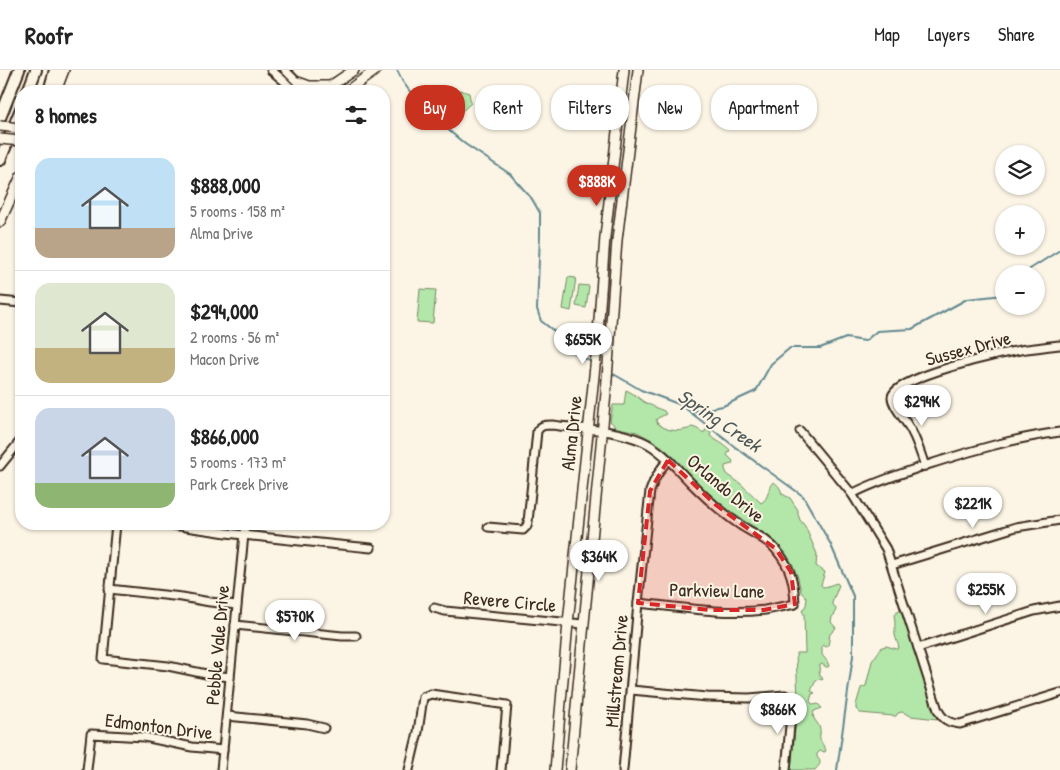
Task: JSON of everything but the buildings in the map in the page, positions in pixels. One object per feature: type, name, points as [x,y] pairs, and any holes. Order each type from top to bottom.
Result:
[{"type":"highway","points":[[0,118],[19,70]]},
{"type":"highway","points":[[30,85],[36,70]]},
{"type":"highway","points":[[51,85],[55,70]]},
{"type":"highway","points":[[0,160],[15,124]]},
{"type":"main road","points":[[58,85],[64,70]]},
{"type":"main road","points":[[333,85],[354,70]]},
{"type":"main road","name":"Alma Drive","points":[[622,85],[624,70]]},
{"type":"main road","name":"Alma Drive","points":[[570,770],[606,393],[617,240],[638,70]]},
{"type":"main road","points":[[355,85],[375,71]]},
{"type":"main road","points":[[298,82],[307,85]]},
{"type":"main road","points":[[0,126],[15,127]]},
{"type":"main road","name":"Alma Drive","points":[[555,770],[568,623],[597,347],[605,237],[617,130]]},
{"type":"main road","points":[[0,139],[15,140]]},
{"type":"main road","points":[[0,222],[15,189]]},
{"type":"main road","points":[[602,279],[614,280]]},
{"type":"street","points":[[271,70],[288,85]]},
{"type":"street","points":[[285,70],[301,85]]},
{"type":"street","points":[[1,300],[15,301]]},
{"type":"street","name":"Sussex Drive","points":[[925,466],[914,436],[894,403],[892,397],[895,391],[904,385],[942,370],[969,362],[1000,354],[1060,345]]},
{"type":"street","name":"Orlando Drive","points":[[488,527],[523,530],[526,526],[528,522],[537,431],[540,427],[546,425],[627,435],[644,441],[657,449],[716,505],[740,525],[776,549],[791,572],[795,604]]},
{"type":"street","points":[[800,431],[852,494],[882,542],[892,565],[940,715],[946,721],[960,724],[1060,693]]},
{"type":"street","points":[[852,494],[879,480],[971,451],[1002,442],[1060,432]]},
{"type":"street","points":[[0,466],[15,447]]},
{"type":"street","name":"Millstream Drive","points":[[623,770],[650,491],[655,478],[668,460]]},
{"type":"street","points":[[892,565],[1016,527],[1060,520]]},
{"type":"street","points":[[115,530],[103,659],[168,666],[230,677]]},
{"type":"street","points":[[208,530],[244,536],[371,548]]},
{"type":"street","name":"Pebble Vale Drive","points":[[221,770],[244,530]]},
{"type":"street","points":[[109,589],[237,605]]},
{"type":"street","name":"Parkview Lane","points":[[638,603],[738,611],[764,610],[795,604]]},
{"type":"street","points":[[918,648],[1034,611],[1060,606]]},
{"type":"street","name":"Revere Circle","points":[[434,608],[445,611],[583,624]]},
{"type":"street","points":[[235,625],[356,636]]},
{"type":"street","points":[[631,690],[708,697],[749,698],[785,695],[792,703],[786,770]]},
{"type":"street","points":[[409,770],[418,732],[423,697],[431,694],[507,704],[501,770]]},
{"type":"street","points":[[227,716],[307,724],[324,728]]},
{"type":"street","name":"Edmonton Drive","points":[[87,770],[91,734],[144,736],[192,747],[223,750]]},
{"type":"highlighted area","points":[[668,460],[716,505],[776,549],[791,572],[795,604],[764,610],[711,610],[638,603],[650,491]]},
{"type":"green space","points":[[465,92],[469,93],[471,103],[465,108]]},
{"type":"green space","points":[[568,277],[576,278],[571,311],[563,309]]},
{"type":"green space","points":[[579,285],[589,286],[586,308],[576,306]]},
{"type":"green space","points":[[420,289],[436,290],[433,323],[417,322]]},
{"type":"green space","points":[[626,390],[644,402],[664,411],[666,414],[656,420],[664,428],[680,430],[692,427],[702,432],[705,432],[706,429],[711,432],[710,436],[730,450],[727,455],[733,461],[732,464],[725,466],[727,474],[761,503],[766,498],[773,482],[776,484],[782,494],[790,498],[798,510],[800,520],[805,526],[817,554],[816,566],[825,572],[821,585],[825,587],[837,583],[839,585],[832,603],[836,609],[831,622],[836,628],[830,634],[828,646],[823,645],[822,647],[822,655],[829,666],[820,665],[819,672],[823,679],[816,680],[811,691],[815,693],[812,694],[811,703],[814,705],[818,704],[822,708],[814,711],[813,714],[819,727],[821,742],[826,750],[825,752],[820,751],[817,754],[820,762],[815,770],[791,770],[798,700],[796,653],[805,653],[804,614],[802,611],[807,599],[801,592],[793,565],[778,544],[718,501],[661,446],[637,432],[614,427],[610,421],[613,405],[624,405]]},
{"type":"green space","points":[[901,610],[937,719],[911,716],[902,712],[896,716],[860,713],[856,709],[861,688],[866,686],[872,661],[882,647],[899,648],[895,635],[894,616]]},
{"type":"waterway","name":"Spring Creek","points":[[397,70],[403,82],[422,108],[465,144],[510,174],[532,199],[540,213],[537,309],[541,321],[563,338],[570,350],[593,363]]},
{"type":"waterway","points":[[1036,265],[1060,250]]},
{"type":"waterway","points":[[690,412],[723,406],[756,391],[771,364],[790,348],[820,348],[846,338],[865,341],[877,331],[912,329],[967,299],[995,296]]},
{"type":"waterway","name":"Spring Creek","points":[[610,372],[641,390],[681,405],[803,496],[830,543],[853,596],[853,656],[837,770]]}]
